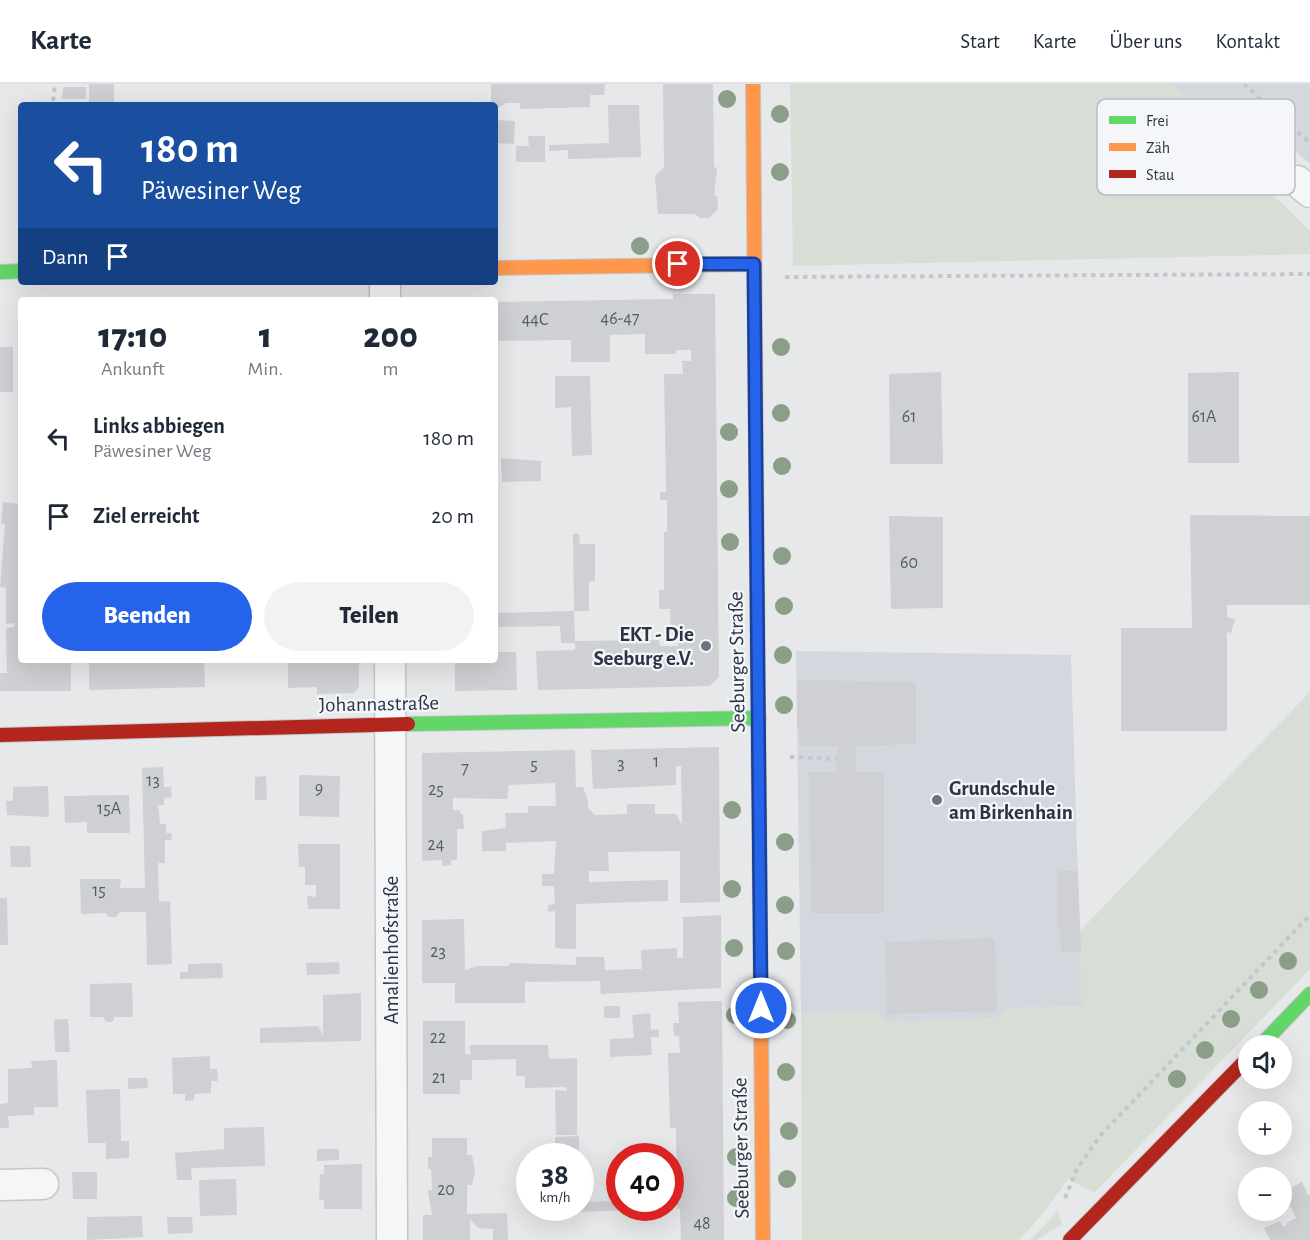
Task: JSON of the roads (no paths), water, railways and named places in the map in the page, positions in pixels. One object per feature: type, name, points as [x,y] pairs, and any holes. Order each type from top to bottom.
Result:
[{"type":"street","name":"Seeburger Straße","points":[[753,84],[763,1240]]},
{"type":"street","points":[[498,268],[754,264]]},
{"type":"street","points":[[0,272],[18,271]]},
{"type":"street","name":"Amalienhofstraße","points":[[390,663],[392,1240]]},
{"type":"street","name":"Johannastraße","points":[[0,735],[390,724],[759,718]]},
{"type":"street","points":[[1271,1035],[1310,994]]},
{"type":"street","points":[[1070,1240],[1238,1068]]},
{"type":"street","points":[[0,1185],[43,1184]]},
{"type":"place","name":"EKT - Die Seeburg e.V.","points":[[706,646]]},
{"type":"place","name":"Grundschule am Birkenhain","points":[[937,800]]}]
